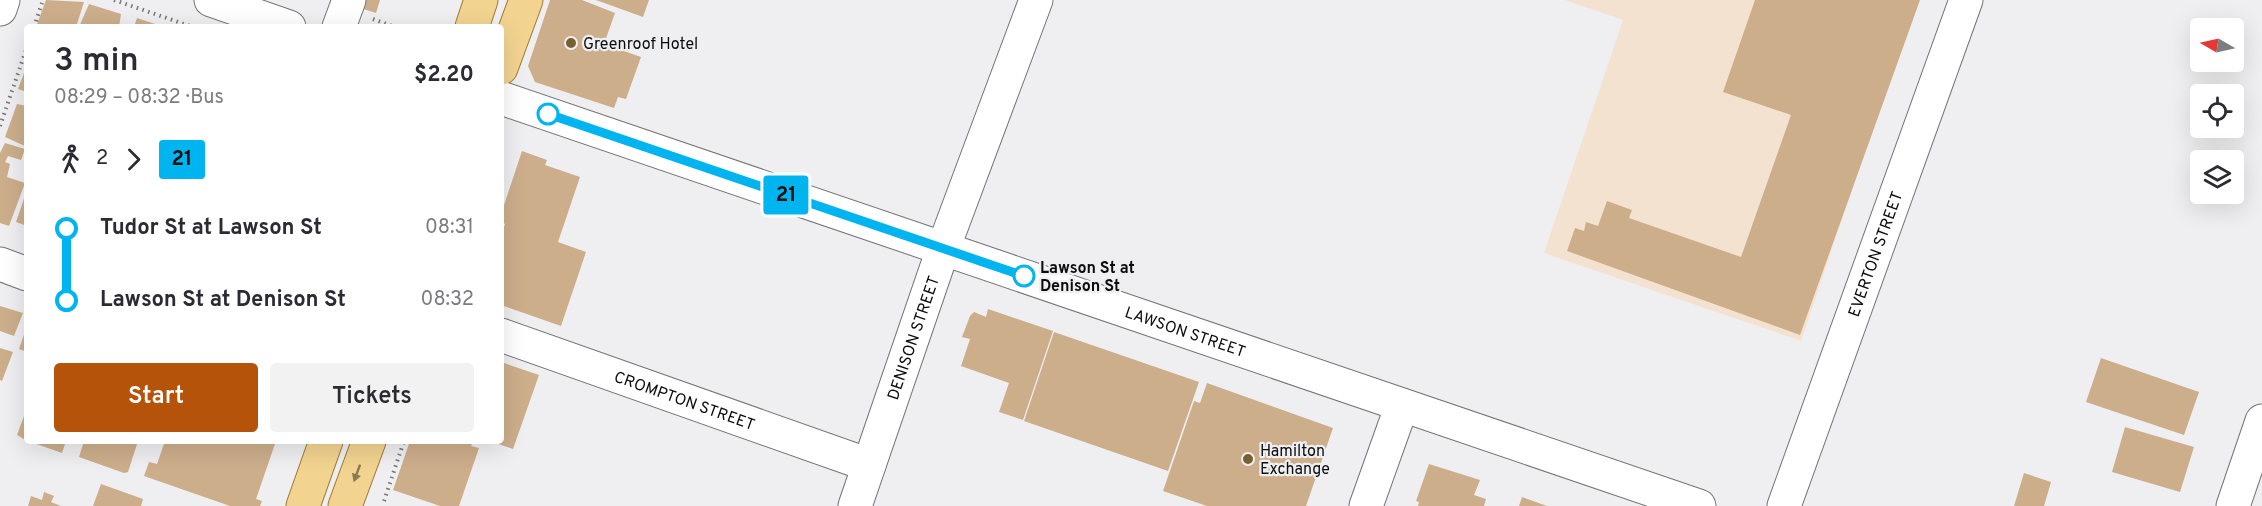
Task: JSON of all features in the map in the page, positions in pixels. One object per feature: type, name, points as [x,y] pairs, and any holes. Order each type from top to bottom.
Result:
[{"type":"main road","points":[[473,24],[482,0]]},
{"type":"main road","points":[[504,60],[526,0]]},
{"type":"main road","points":[[303,506],[325,444]]},
{"type":"main road","points":[[345,506],[368,444]]},
{"type":"street","points":[[0,9],[3,0]]},
{"type":"street","points":[[211,0],[280,24]]},
{"type":"street","points":[[340,24],[349,0]]},
{"type":"street","name":"DENISON STREET","points":[[855,506],[943,249],[1036,0]]},
{"type":"street","name":"EVERTON STREET","points":[[1784,506],[1966,0]]},
{"type":"street","name":"LAWSON STREET","points":[[504,99],[1699,506]]},
{"type":"street","points":[[0,264],[24,273]]},
{"type":"street","name":"CROMPTON STREET","points":[[504,336],[869,465]]},
{"type":"street","points":[[1366,506],[1402,405]]},
{"type":"street","points":[[2233,506],[2262,422]]},
{"type":"path","points":[[35,24],[43,0]]},
{"type":"path","points":[[114,0],[184,24]]},
{"type":"path","points":[[0,126],[24,56]]},
{"type":"path","points":[[384,501],[403,444]]},
{"type":"shaded area","points":[[1565,0],[1916,0],[1801,341],[1544,253],[1623,20]]},
{"type":"building","points":[[46,0],[84,2],[77,24],[37,24]]},
{"type":"building","points":[[350,0],[380,0],[376,13],[348,4]]},
{"type":"building","points":[[550,0],[582,0],[615,13],[604,44],[641,57],[626,99],[618,97],[614,108],[535,82],[528,66]]},
{"type":"building","points":[[596,0],[649,0],[643,17]]},
{"type":"building","points":[[1755,0],[1920,0],[1800,335],[1567,251],[1575,228],[1584,231],[1586,222],[1598,226],[1607,201],[1632,210],[1629,218],[1741,257],[1791,115],[1723,92]]},
{"type":"building","points":[[89,4],[121,14],[119,24],[80,24]]},
{"type":"building","points":[[137,18],[155,24],[135,24]]},
{"type":"building","points":[[24,73],[24,91],[18,89]]},
{"type":"building","points":[[17,104],[24,105],[24,146],[5,137]]},
{"type":"building","points":[[5,143],[24,149],[21,160],[8,156],[5,162],[10,164],[7,177],[24,183],[9,226],[0,223],[0,153]]},
{"type":"building","points":[[522,151],[547,160],[545,165],[580,177],[558,242],[586,252],[561,326],[504,306],[504,205]]},
{"type":"building","points":[[24,199],[24,225],[16,222]]},
{"type":"building","points":[[0,306],[23,313],[14,336],[0,331]]},
{"type":"building","points":[[988,309],[1053,331],[1023,420],[999,412],[1009,383],[961,366],[970,339],[962,337],[970,316],[974,312],[986,317]]},
{"type":"building","points":[[1054,332],[1199,382],[1168,471],[1024,421]]},
{"type":"building","points":[[24,335],[24,351],[19,349]]},
{"type":"building","points":[[0,348],[13,352],[2,381],[0,380]]},
{"type":"building","points":[[2101,358],[2199,392],[2184,435],[2086,402]]},
{"type":"building","points":[[504,363],[539,375],[513,449],[499,444],[504,444]]},
{"type":"building","name":"Hamilton Exchange","points":[[1207,383],[1333,428],[1306,506],[1207,506],[1163,491],[1194,401],[1200,403]]},
{"type":"building","points":[[24,416],[24,439],[17,435]]},
{"type":"building","points":[[2125,427],[2194,447],[2180,492],[2112,472]]},
{"type":"building","points":[[36,444],[65,444],[62,453]]},
{"type":"building","points":[[83,444],[137,444],[128,472],[124,473],[79,457]]},
{"type":"building","points":[[164,444],[275,444],[256,499],[262,501],[260,506],[230,506],[144,476],[149,462],[157,464]]},
{"type":"building","points":[[409,444],[472,444],[471,446],[479,448],[459,506],[440,506],[393,490]]},
{"type":"building","points":[[1429,464],[1480,480],[1474,495],[1486,499],[1484,506],[1418,506],[1419,502],[1416,501]]},
{"type":"building","points":[[2024,473],[2051,482],[2044,506],[2014,506]]},
{"type":"building","points":[[101,484],[143,499],[141,506],[93,506]]},
{"type":"building","points":[[44,492],[54,496],[51,502],[61,506],[28,506],[31,496],[42,500]]},
{"type":"building","points":[[1522,497],[1547,506],[1519,506]]},
{"type":"bus line","name":"21","points":[[548,114],[1024,276]]},
{"type":"place","name":"Greenroof Hotel","points":[[571,43]]},
{"type":"place","name":"Lawson St at Denison St","points":[[1024,276]]},
{"type":"place","name":"Hamilton Exchange","points":[[1248,459]]}]
